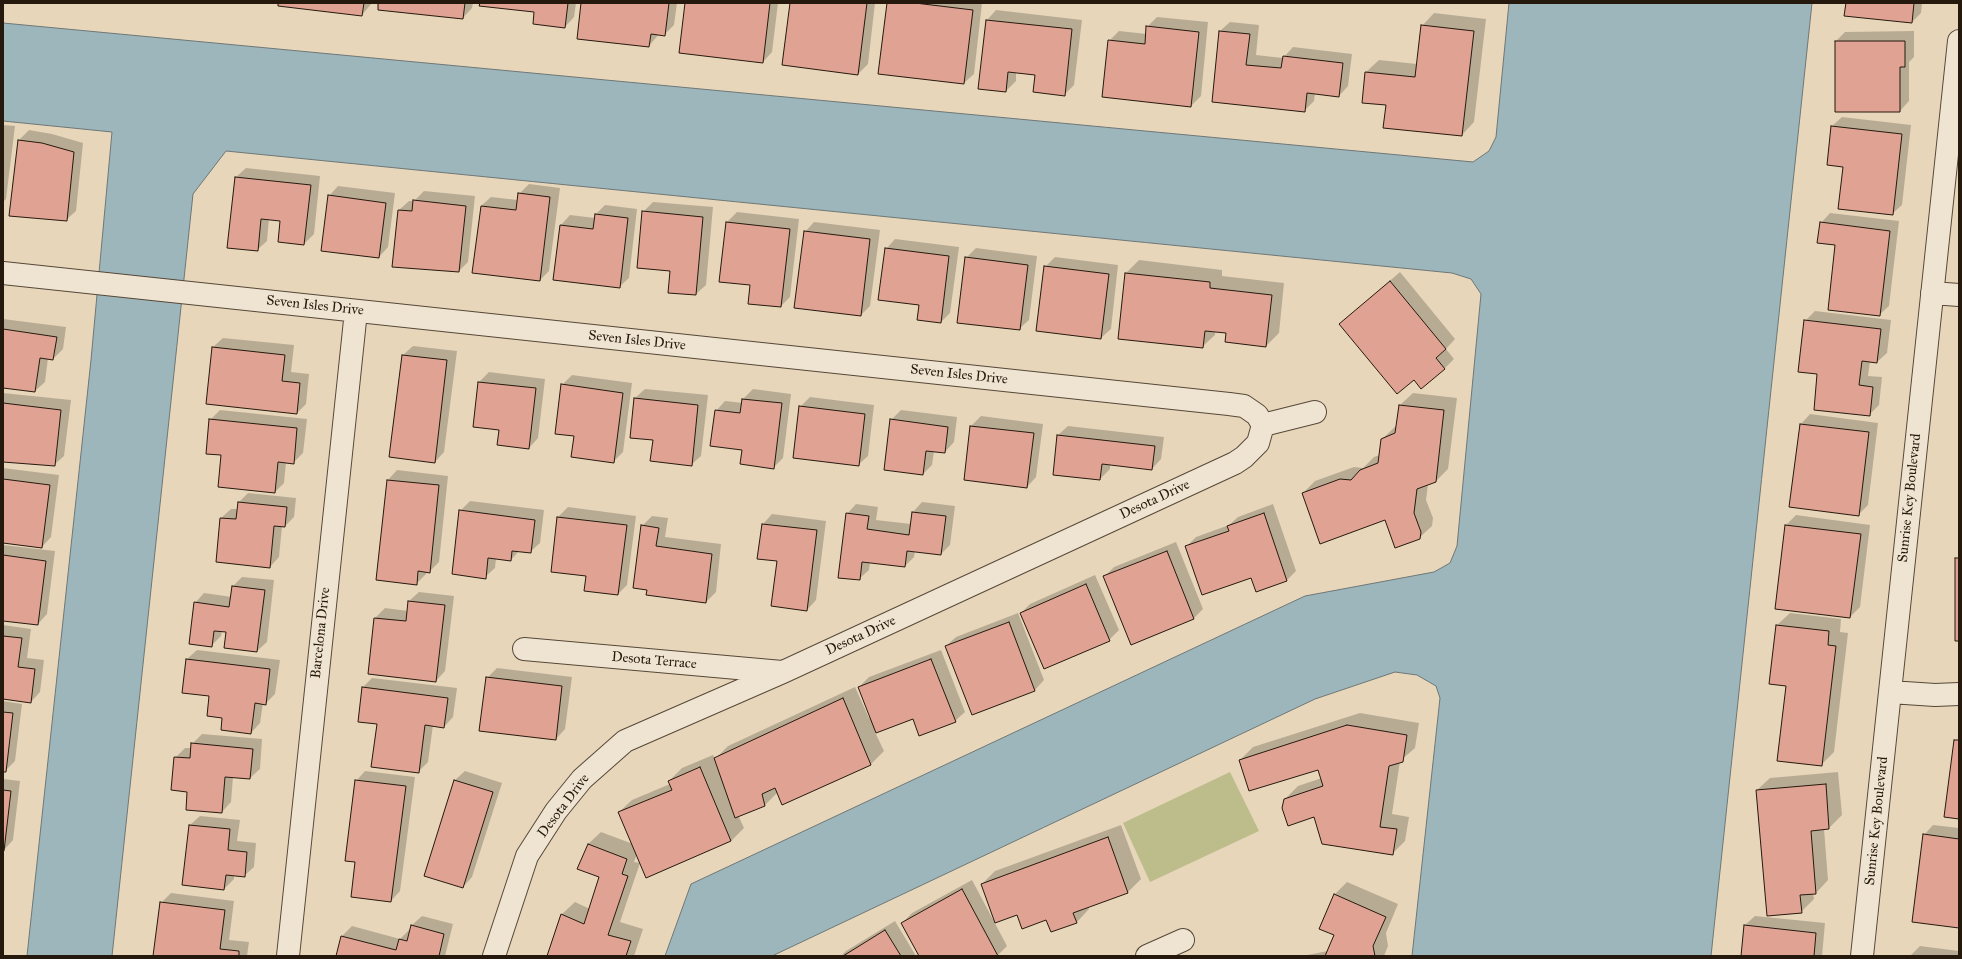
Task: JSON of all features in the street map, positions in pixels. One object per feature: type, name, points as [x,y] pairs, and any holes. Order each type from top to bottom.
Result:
[{"type":"street","name":"Sunrise Key Boulevard","points":[[1862,956],[1959,41]]},
{"type":"street","name":"Seven Isles Drive","points":[[3,274],[1229,404],[1244,406],[1257,415],[1262,425]]},
{"type":"street","points":[[1932,294],[1959,295]]},
{"type":"street","name":"Barcelona Drive","points":[[288,956],[356,311]]},
{"type":"street","points":[[1262,425],[1315,412]]},
{"type":"street","name":"Desota Drive","points":[[494,956],[527,856],[556,811],[582,779],[625,741],[783,672],[1234,463],[1244,458],[1258,442],[1262,425]]},
{"type":"street","name":"Desota Terrace","points":[[524,649],[783,672]]},
{"type":"street","points":[[1890,692],[1935,695],[1959,694]]},
{"type":"street","points":[[1147,956],[1183,940]]},
{"type":"shaded area","points":[[1230,772],[1259,831],[1150,882],[1123,823]]},
{"type":"water","points":[[1509,3],[1812,3],[1711,956],[1412,956],[1440,698],[1436,686],[1417,675],[1395,672],[1315,699],[772,956],[665,956],[691,884],[1305,596],[1434,572],[1450,563],[1457,546],[1481,294],[1471,279],[1452,273],[226,151],[193,194],[112,956],[27,956],[91,360],[112,132],[3,121],[3,23],[1473,162],[1489,151],[1496,137]]},
{"type":"building","points":[[278,3],[364,3],[362,16],[278,6]]},
{"type":"building","points":[[378,3],[465,3],[463,19],[378,10]]},
{"type":"building","points":[[480,3],[568,3],[565,28],[533,24],[534,12],[479,6]]},
{"type":"building","points":[[581,3],[669,3],[665,36],[651,34],[649,47],[577,39]]},
{"type":"building","points":[[685,3],[770,3],[763,63],[679,53]]},
{"type":"building","points":[[790,3],[867,3],[858,75],[782,65]]},
{"type":"building","points":[[887,3],[915,3],[973,10],[964,84],[878,74]]},
{"type":"building","points":[[1846,3],[1914,3],[1912,23],[1844,16]]},
{"type":"building","points":[[986,20],[1072,29],[1065,96],[1033,92],[1035,75],[1008,72],[1006,92],[978,89]]},
{"type":"building","points":[[1421,25],[1474,31],[1462,136],[1383,128],[1386,105],[1362,103],[1365,72],[1415,77]]},
{"type":"building","points":[[1146,26],[1199,32],[1191,107],[1102,97],[1108,40],[1145,44]]},
{"type":"building","points":[[1219,31],[1250,34],[1246,65],[1281,68],[1283,56],[1343,63],[1339,97],[1307,93],[1305,112],[1212,102]]},
{"type":"building","points":[[1835,41],[1905,41],[1905,67],[1900,67],[1900,112],[1835,112]]},
{"type":"building","points":[[1831,126],[1902,134],[1893,215],[1838,209],[1843,167],[1827,165]]},
{"type":"building","points":[[18,140],[42,143],[74,152],[67,221],[9,216]]},
{"type":"building","points":[[235,177],[311,185],[304,245],[278,242],[280,221],[261,219],[258,251],[227,248]]},
{"type":"building","points":[[518,193],[550,197],[540,281],[472,273],[481,206],[516,210]]},
{"type":"building","points":[[328,195],[386,203],[379,258],[321,251]]},
{"type":"building","points":[[413,200],[466,206],[459,272],[392,267],[398,210],[412,211]]},
{"type":"building","points":[[642,211],[703,217],[696,295],[668,293],[670,271],[637,268]]},
{"type":"building","points":[[595,214],[628,218],[620,288],[553,280],[560,225],[593,229]]},
{"type":"building","points":[[726,222],[790,229],[781,307],[748,304],[750,285],[719,282]]},
{"type":"building","points":[[1820,222],[1890,231],[1880,316],[1828,310],[1835,245],[1817,243]]},
{"type":"building","points":[[804,231],[870,239],[861,316],[794,308]]},
{"type":"building","points":[[885,248],[949,256],[941,323],[917,320],[919,305],[878,300]]},
{"type":"building","points":[[965,257],[1028,265],[1020,330],[957,323]]},
{"type":"building","points":[[1044,266],[1109,274],[1101,339],[1036,331]]},
{"type":"building","points":[[1125,273],[1210,282],[1210,288],[1272,295],[1266,347],[1225,342],[1226,333],[1205,331],[1203,348],[1118,339]]},
{"type":"building","points":[[1390,281],[1446,349],[1436,358],[1445,369],[1421,389],[1414,380],[1397,394],[1339,324]]},
{"type":"building","points":[[1804,320],[1881,329],[1877,363],[1862,361],[1859,385],[1873,387],[1870,416],[1814,410],[1817,374],[1798,372]]},
{"type":"building","points":[[3,329],[57,337],[53,360],[40,358],[35,392],[3,388]]},
{"type":"building","points":[[212,347],[285,355],[282,381],[300,383],[297,414],[206,404]]},
{"type":"building","points":[[402,355],[447,360],[435,463],[389,457]]},
{"type":"building","points":[[478,382],[536,388],[529,449],[497,445],[499,430],[473,427]]},
{"type":"building","points":[[561,384],[623,393],[614,463],[571,457],[574,436],[555,434]]},
{"type":"building","points":[[634,398],[698,405],[692,466],[650,461],[653,440],[630,438]]},
{"type":"building","points":[[742,399],[782,403],[774,469],[740,464],[742,450],[710,446],[715,410],[740,413]]},
{"type":"building","points":[[3,403],[61,410],[55,466],[3,462]]},
{"type":"building","points":[[1399,405],[1444,410],[1436,482],[1417,489],[1414,513],[1421,532],[1420,539],[1395,548],[1385,520],[1320,544],[1302,493],[1340,479],[1351,480],[1360,470],[1378,463],[1381,439],[1395,433]]},
{"type":"building","points":[[799,406],[865,414],[859,466],[793,458]]},
{"type":"building","points":[[209,419],[297,428],[294,464],[278,462],[275,493],[218,487],[221,455],[206,454]]},
{"type":"building","points":[[890,419],[948,427],[945,453],[926,451],[923,475],[884,470]]},
{"type":"building","points":[[1800,424],[1869,432],[1859,516],[1789,507]]},
{"type":"building","points":[[970,426],[1034,433],[1027,488],[964,480]]},
{"type":"building","points":[[1057,435],[1155,446],[1152,470],[1102,464],[1100,480],[1053,475]]},
{"type":"building","points":[[3,479],[50,485],[42,548],[3,543]]},
{"type":"building","points":[[387,480],[439,485],[430,573],[418,571],[417,585],[376,580]]},
{"type":"building","points":[[238,502],[287,507],[285,527],[274,526],[270,568],[216,562],[220,518],[236,519]]},
{"type":"building","points":[[459,510],[535,520],[531,553],[512,551],[511,561],[488,558],[486,579],[452,574]]},
{"type":"building","points":[[912,512],[946,516],[941,555],[907,551],[905,567],[862,562],[860,580],[838,578],[846,513],[869,516],[867,529],[909,535]]},
{"type":"building","points":[[1264,513],[1287,581],[1256,592],[1251,578],[1202,595],[1185,546],[1229,531],[1227,526]]},
{"type":"building","points":[[557,517],[627,525],[618,595],[584,591],[586,576],[551,572]]},
{"type":"building","points":[[762,524],[817,530],[807,611],[771,606],[777,561],[757,559]]},
{"type":"building","points":[[641,525],[659,528],[656,546],[712,554],[706,603],[646,595],[647,590],[633,588]]},
{"type":"building","points":[[1785,525],[1861,534],[1850,618],[1775,609]]},
{"type":"building","points":[[1167,551],[1194,619],[1131,645],[1103,576]]},
{"type":"building","points":[[3,555],[46,561],[38,625],[3,621]]},
{"type":"building","points":[[1955,558],[1959,558],[1959,641],[1955,641]]},
{"type":"building","points":[[1086,584],[1110,641],[1044,669],[1020,613]]},
{"type":"building","points":[[232,586],[265,590],[257,652],[224,648],[226,632],[214,631],[212,647],[189,644],[194,602],[229,607]]},
{"type":"building","points":[[408,601],[445,605],[436,682],[368,674],[374,618],[406,621]]},
{"type":"building","points":[[1009,622],[1035,691],[972,715],[945,646]]},
{"type":"building","points":[[1776,625],[1829,631],[1828,645],[1836,646],[1822,766],[1777,761],[1786,686],[1769,684]]},
{"type":"building","points":[[3,636],[22,638],[18,667],[35,669],[31,703],[3,699]]},
{"type":"building","points":[[186,659],[270,669],[266,705],[255,703],[251,734],[221,730],[222,718],[207,716],[209,696],[182,693]]},
{"type":"building","points":[[931,659],[956,722],[919,736],[913,719],[876,733],[858,687]]},
{"type":"building","points":[[486,677],[562,686],[556,740],[479,731]]},
{"type":"building","points":[[362,687],[448,698],[444,728],[425,725],[419,773],[371,767],[377,724],[358,722]]},
{"type":"building","points":[[843,698],[871,765],[782,805],[775,788],[762,794],[765,806],[735,818],[714,758]]},
{"type":"building","points":[[3,712],[13,713],[6,772],[3,772]]},
{"type":"building","points":[[1347,725],[1407,735],[1403,762],[1389,766],[1380,827],[1397,829],[1393,855],[1322,844],[1314,817],[1288,826],[1282,808],[1284,799],[1323,786],[1318,770],[1249,791],[1239,760]]},
{"type":"building","points":[[1954,740],[1959,740],[1959,819],[1944,817]]},
{"type":"building","points":[[191,743],[253,749],[250,779],[225,777],[222,813],[186,810],[187,792],[171,790],[174,757],[190,758]]},
{"type":"building","points":[[700,767],[731,841],[646,878],[618,812],[672,790],[668,781]]},
{"type":"building","points":[[355,780],[406,786],[391,902],[351,897],[355,862],[345,861]]},
{"type":"building","points":[[454,780],[493,792],[463,888],[424,876]]},
{"type":"building","points":[[1826,784],[1829,829],[1811,831],[1816,894],[1800,895],[1802,913],[1767,916],[1756,790]]},
{"type":"building","points":[[3,790],[11,791],[4,851],[3,851]]},
{"type":"building","points":[[189,825],[230,829],[228,850],[247,852],[245,877],[226,875],[224,890],[182,885]]},
{"type":"building","points":[[1923,834],[1959,839],[1959,928],[1912,922]]},
{"type":"building","points":[[1108,837],[1128,893],[1073,913],[1077,923],[1051,932],[1046,920],[1022,929],[1017,915],[995,923],[981,884]]},
{"type":"building","points":[[588,844],[627,859],[622,874],[628,876],[608,935],[631,941],[626,956],[547,956],[561,914],[584,924],[599,877],[577,869]]},
{"type":"building","points":[[962,889],[998,956],[919,956],[901,923]]},
{"type":"building","points":[[1334,894],[1386,917],[1373,946],[1375,956],[1325,956],[1334,935],[1319,929]]},
{"type":"building","points":[[160,902],[225,910],[220,949],[239,951],[239,956],[153,956]]},
{"type":"building","points":[[411,925],[444,934],[439,956],[336,956],[341,936],[396,950],[399,939],[407,941]]},
{"type":"building","points":[[1744,925],[1816,933],[1814,956],[1741,956]]},
{"type":"building","points":[[885,930],[901,956],[843,956]]}]
